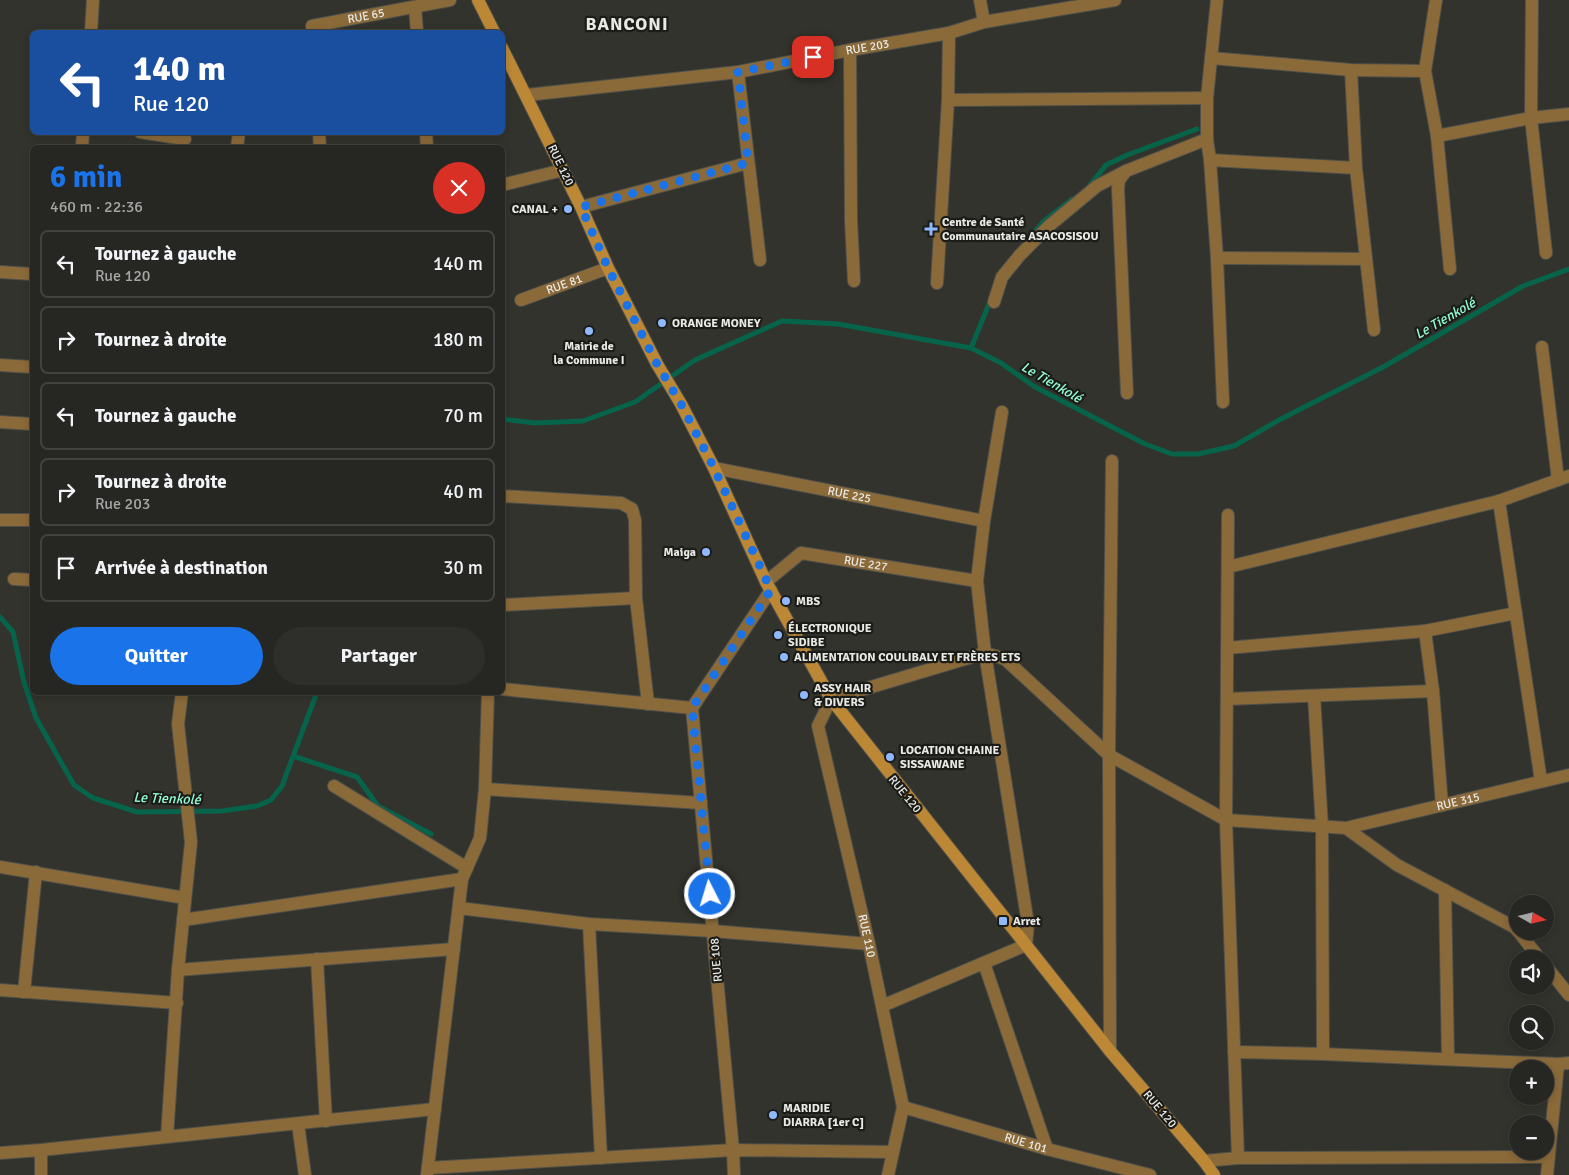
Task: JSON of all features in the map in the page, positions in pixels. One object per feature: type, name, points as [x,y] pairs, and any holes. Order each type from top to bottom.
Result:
[{"type":"main road","points":[[478,0],[493,30]]},
{"type":"main road","name":"RUE 120","points":[[505,54],[581,207],[608,268],[657,364],[681,404],[714,468],[769,586],[831,700],[1110,1051],[1214,1175]]},
{"type":"street","points":[[91,30],[93,0]]},
{"type":"street","name":"RUE 65","points":[[312,29],[450,0]]},
{"type":"street","points":[[980,0],[984,22]]},
{"type":"street","name":"RUE 203","points":[[527,95],[738,72],[850,50],[949,34],[984,22],[1115,0]]},
{"type":"street","points":[[1217,0],[1206,98],[1207,139],[1217,258],[1223,402]]},
{"type":"street","points":[[1436,0],[1425,71],[1437,136],[1450,269]]},
{"type":"street","points":[[1532,0],[1531,118],[1546,253]]},
{"type":"street","points":[[415,7],[417,30]]},
{"type":"street","points":[[937,283],[948,100],[949,34]]},
{"type":"street","points":[[850,50],[851,220],[854,281]]},
{"type":"street","points":[[1210,58],[1351,70],[1425,71]]},
{"type":"street","points":[[1351,70],[1356,168],[1374,330]]},
{"type":"street","points":[[738,72],[760,260]]},
{"type":"street","points":[[948,100],[1206,98]]},
{"type":"street","points":[[1437,136],[1531,118],[1569,114]]},
{"type":"street","points":[[157,135],[185,140]]},
{"type":"street","points":[[994,302],[1002,277],[1020,255],[1050,224],[1097,186],[1126,171],[1207,139]]},
{"type":"street","points":[[1210,160],[1356,168]]},
{"type":"street","points":[[581,207],[748,163]]},
{"type":"street","points":[[505,183],[563,170]]},
{"type":"street","points":[[1126,171],[1119,180],[1118,189],[1127,393]]},
{"type":"street","points":[[1217,258],[1366,259]]},
{"type":"street","name":"RUE 81","points":[[521,300],[608,268]]},
{"type":"street","points":[[0,272],[30,274]]},
{"type":"street","points":[[1228,567],[1499,502],[1563,478],[1542,347]]},
{"type":"street","points":[[0,365],[30,367]]},
{"type":"street","points":[[882,1006],[1026,945],[1028,924],[985,653],[977,581],[984,521],[1002,412]]},
{"type":"street","points":[[0,422],[30,424]]},
{"type":"street","points":[[1110,1051],[1109,755],[1112,461]]},
{"type":"street","name":"RUE 225","points":[[714,468],[984,521]]},
{"type":"street","points":[[505,496],[621,503],[632,509],[635,520],[636,598],[648,704]]},
{"type":"street","points":[[1499,502],[1541,781]]},
{"type":"street","points":[[1228,516],[1226,820],[1238,1158]]},
{"type":"street","points":[[0,520],[30,520]]},
{"type":"street","name":"RUE 227","points":[[769,586],[801,553],[977,581]]},
{"type":"street","points":[[14,579],[30,580]]},
{"type":"street","points":[[505,689],[692,708],[769,586]]},
{"type":"street","points":[[505,605],[636,598]]},
{"type":"street","points":[[1227,648],[1425,631],[1516,613]]},
{"type":"street","points":[[1425,631],[1433,691],[1442,805]]},
{"type":"street","points":[[831,700],[985,653],[1005,659],[1109,755],[1226,820]]},
{"type":"street","points":[[1227,699],[1433,691]]},
{"type":"street","points":[[167,1137],[178,970],[191,842],[178,724],[182,695]]},
{"type":"street","points":[[488,695],[485,789],[480,838],[464,873],[427,1172],[733,1150],[893,1152]]},
{"type":"street","points":[[1314,696],[1322,827],[1323,1054]]},
{"type":"street","name":"RUE 110","points":[[831,700],[818,726],[869,944],[903,1107],[888,1175]]},
{"type":"street","name":"RUE 108","points":[[692,708],[734,1175]]},
{"type":"street","name":"RUE 315","points":[[1226,820],[1346,828],[1569,774]]},
{"type":"street","points":[[334,786],[464,873]]},
{"type":"street","points":[[485,789],[701,803]]},
{"type":"street","points":[[1346,828],[1397,865],[1509,924]]},
{"type":"street","points":[[0,864],[185,898]]},
{"type":"street","points":[[24,992],[36,872]]},
{"type":"street","points":[[183,920],[464,873]]},
{"type":"street","points":[[1445,890],[1448,1059]]},
{"type":"street","points":[[459,908],[589,924],[713,931],[869,944]]},
{"type":"street","points":[[589,924],[601,1158]]},
{"type":"street","points":[[1525,940],[1533,950]]},
{"type":"street","points":[[178,970],[454,949]]},
{"type":"street","points":[[317,959],[326,1120]]},
{"type":"street","points":[[984,963],[1047,1149]]},
{"type":"street","points":[[1554,976],[1569,995]]},
{"type":"street","points":[[0,990],[177,1003]]},
{"type":"street","points":[[1234,1052],[1563,1064],[1554,1120]]},
{"type":"street","name":"RUE 101","points":[[903,1107],[1047,1149],[1150,1175]]},
{"type":"street","points":[[0,1153],[435,1109]]},
{"type":"street","points":[[298,1124],[305,1175]]},
{"type":"street","points":[[41,1150],[41,1175]]},
{"type":"street","points":[[1204,1161],[1238,1158],[1509,1157]]},
{"type":"street","points":[[1546,1175],[1548,1160]]},
{"type":"waterway","points":[[1089,186],[1106,165],[1127,155],[1197,129]]},
{"type":"waterway","points":[[1029,238],[1044,221],[1072,199]]},
{"type":"waterway","name":"Le Tienkolé","points":[[505,419],[535,423],[583,421],[635,402],[695,360],[782,321],[838,324],[971,348],[1001,363],[1035,387],[1145,444],[1172,454],[1198,454],[1234,446],[1279,420],[1385,366],[1523,286],[1569,269]]},
{"type":"waterway","points":[[971,348],[991,299]]},
{"type":"waterway","name":"Le Tienkolé","points":[[0,617],[13,632],[24,682],[36,718],[74,785],[93,798],[137,812],[222,811],[257,806],[271,800],[282,786],[316,695]]},
{"type":"waterway","points":[[293,756],[357,777],[378,806],[431,834]]},
{"type":"place","name":"CANAL +","points":[[568,209]]},
{"type":"place","name":"Centre de Santé Communautaire ASACOSISOU","points":[[931,229]]},
{"type":"place","name":"ORANGE MONEY","points":[[662,323]]},
{"type":"place","name":"Mairie de la Commune I","points":[[589,331]]},
{"type":"place","name":"Maiga","points":[[706,552]]},
{"type":"place","name":"MBS","points":[[786,601]]},
{"type":"place","name":"ÉLECTRONIQUE SIDIBE","points":[[778,635]]},
{"type":"place","name":"ALIMENTATION COULIBALY ET FRÈRES ETS","points":[[784,657]]},
{"type":"place","name":"ASSY HAIR & DIVERS","points":[[804,695]]},
{"type":"place","name":"LOCATION CHAINE SISSAWANE","points":[[890,757]]},
{"type":"place","name":"Arret","points":[[1003,921]]},
{"type":"place","name":"MARIDIE DIARRA [1er C]","points":[[773,1115]]},
{"type":"district","name":"BANCONI","points":[[627,24]]},
{"type":"route","points":[[710,894],[692,708],[771,590],[714,468],[681,404],[657,364],[608,268],[581,207],[748,163],[738,72],[813,57]]}]
